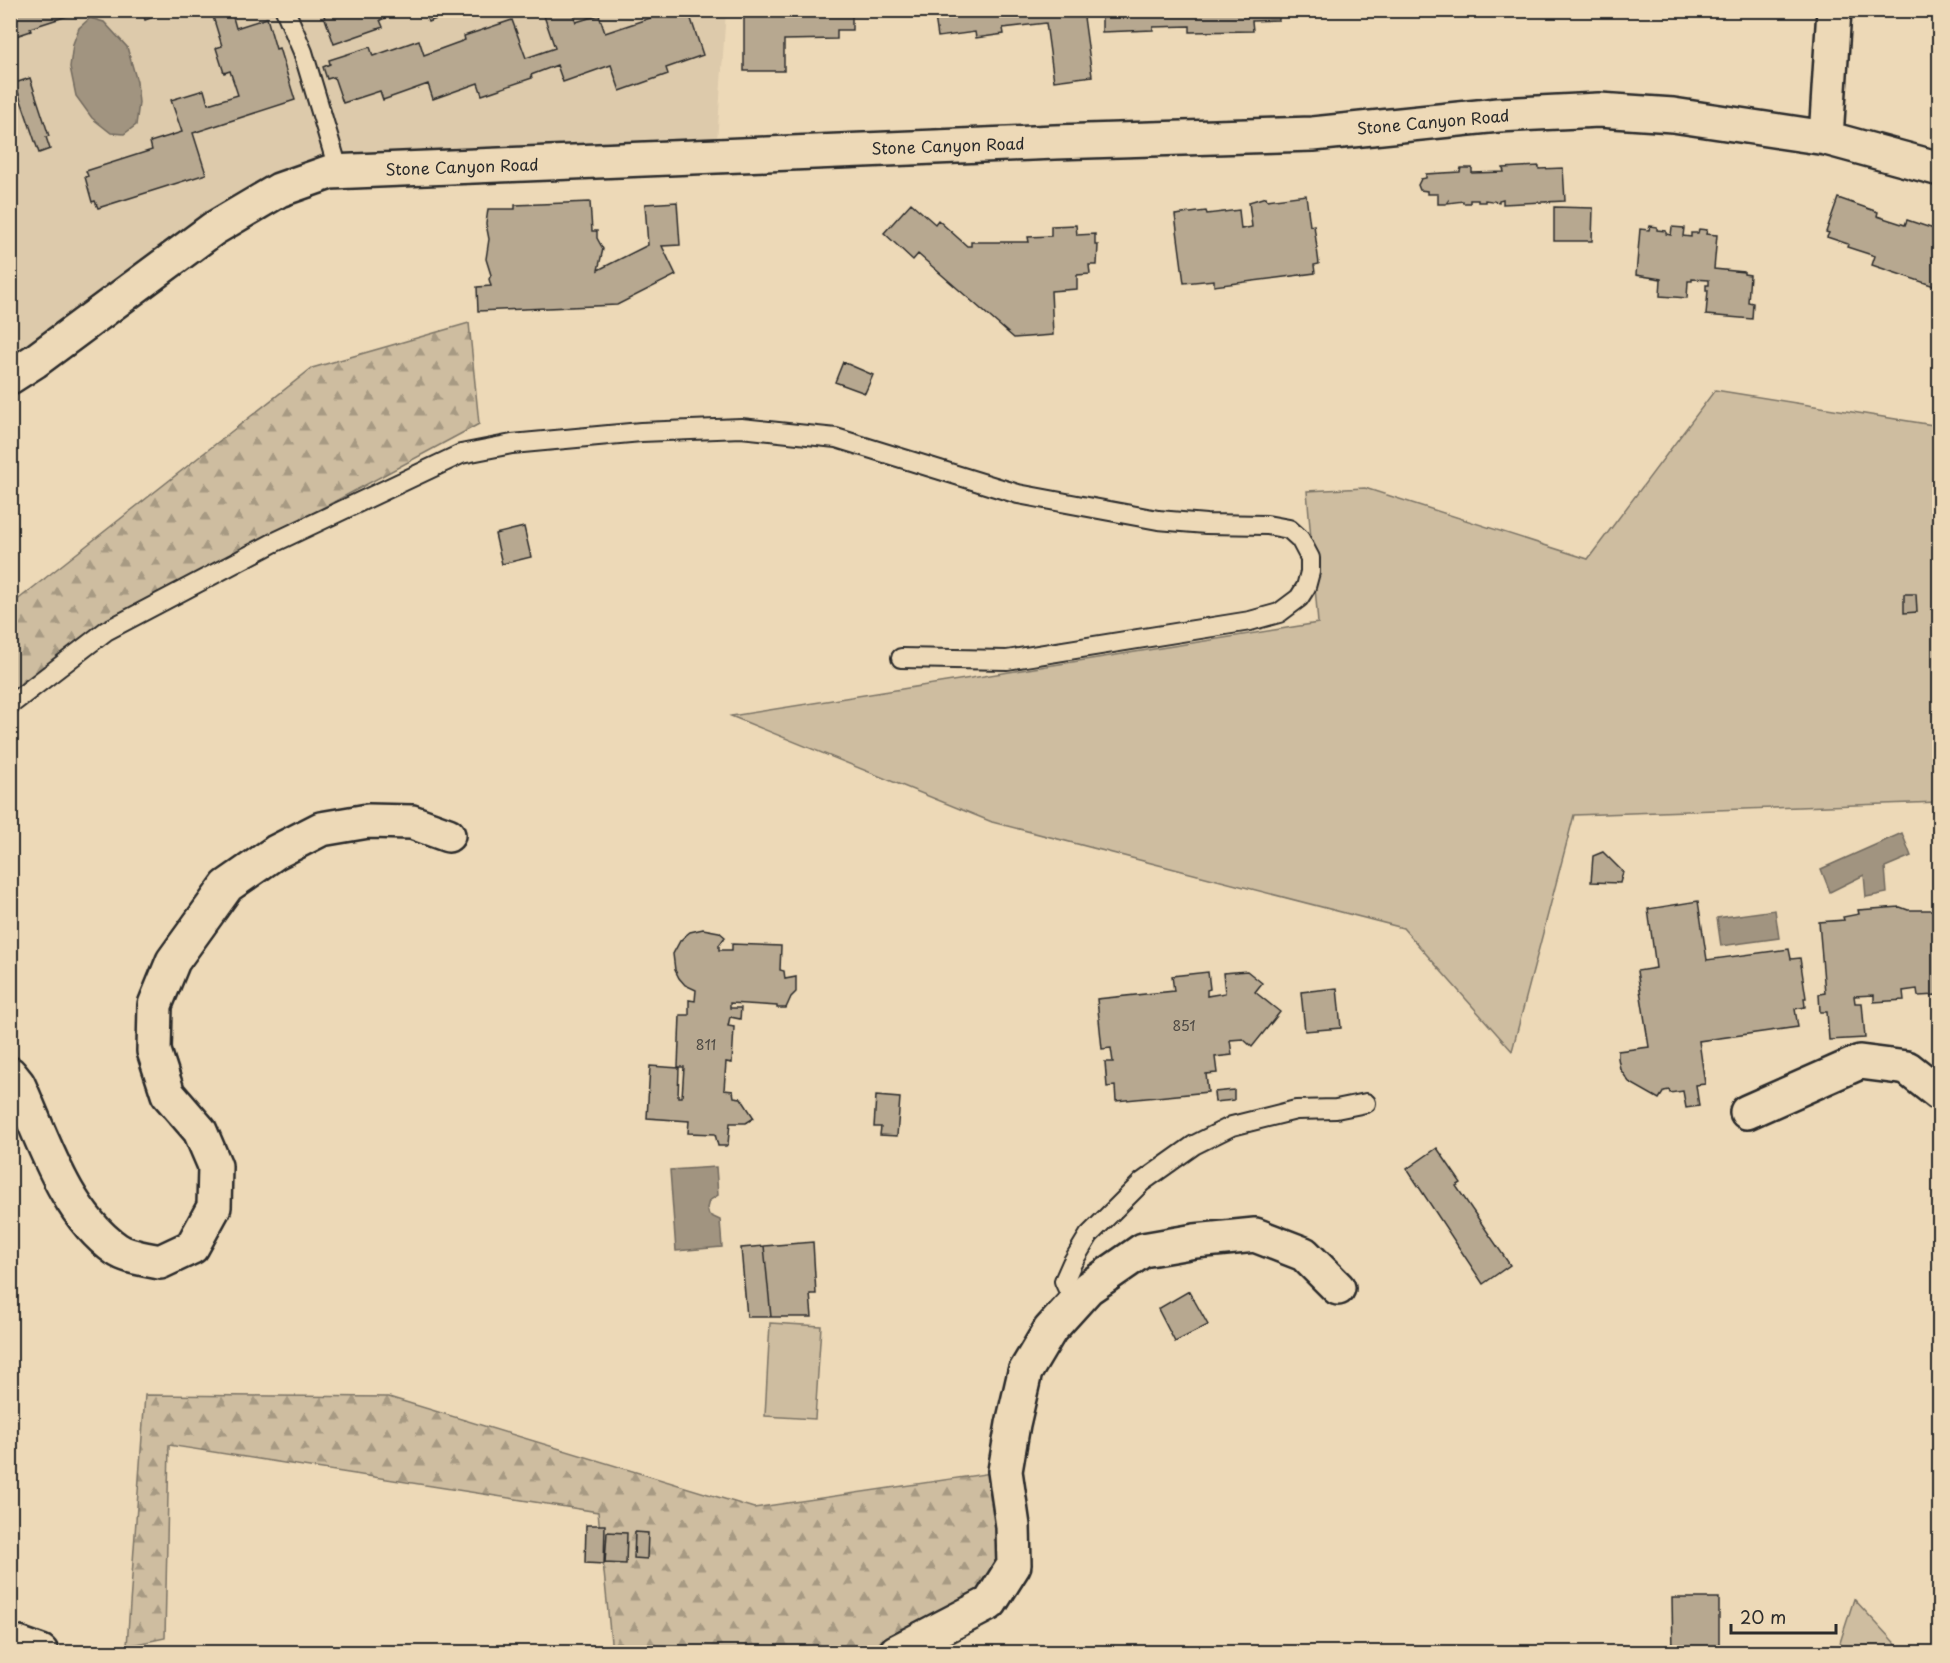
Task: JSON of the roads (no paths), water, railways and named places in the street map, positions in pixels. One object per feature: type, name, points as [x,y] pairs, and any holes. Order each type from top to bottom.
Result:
[{"type":"street","points":[[1826,138],[1834,10]]},
{"type":"street","name":"Stone Canyon Road","points":[[10,376],[35,361],[213,229],[279,190],[330,172],[1055,142],[1313,134],[1498,115],[1599,110],[1673,115],[1826,138],[1940,169]]},
{"type":"street","points":[[10,1074],[18,1084],[62,1183],[87,1224],[117,1250],[159,1262],[192,1247],[214,1207],[215,1166],[200,1131],[168,1094],[154,1051],[155,1005],[173,961],[227,886],[276,852],[321,829],[368,821],[412,822],[448,835]]},
{"type":"street","points":[[1747,1112],[1860,1062],[1907,1068],[1940,1094]]},
{"type":"street","points":[[896,1653],[990,1603],[1014,1565],[1013,1526],[1005,1471],[1025,1372],[1050,1330],[1088,1288],[1143,1250],[1195,1241],[1255,1235],[1304,1254],[1338,1288]]},
{"type":"street","points":[[10,1641],[41,1653]]},
{"type":"lane","points":[[285,10],[303,52],[339,172]]},
{"type":"lane","points":[[10,705],[106,631],[273,543],[461,454],[512,444],[640,432],[741,428],[836,438],[1018,494],[1158,520],[1267,525],[1289,529],[1300,539],[1310,558],[1310,572],[1306,587],[1299,598],[1279,613],[1250,621],[1007,660],[900,658]]},
{"type":"lane","points":[[1074,1303],[1064,1281],[1089,1235],[1142,1182],[1194,1145],[1232,1126],[1296,1110],[1336,1109],[1366,1103]]}]
